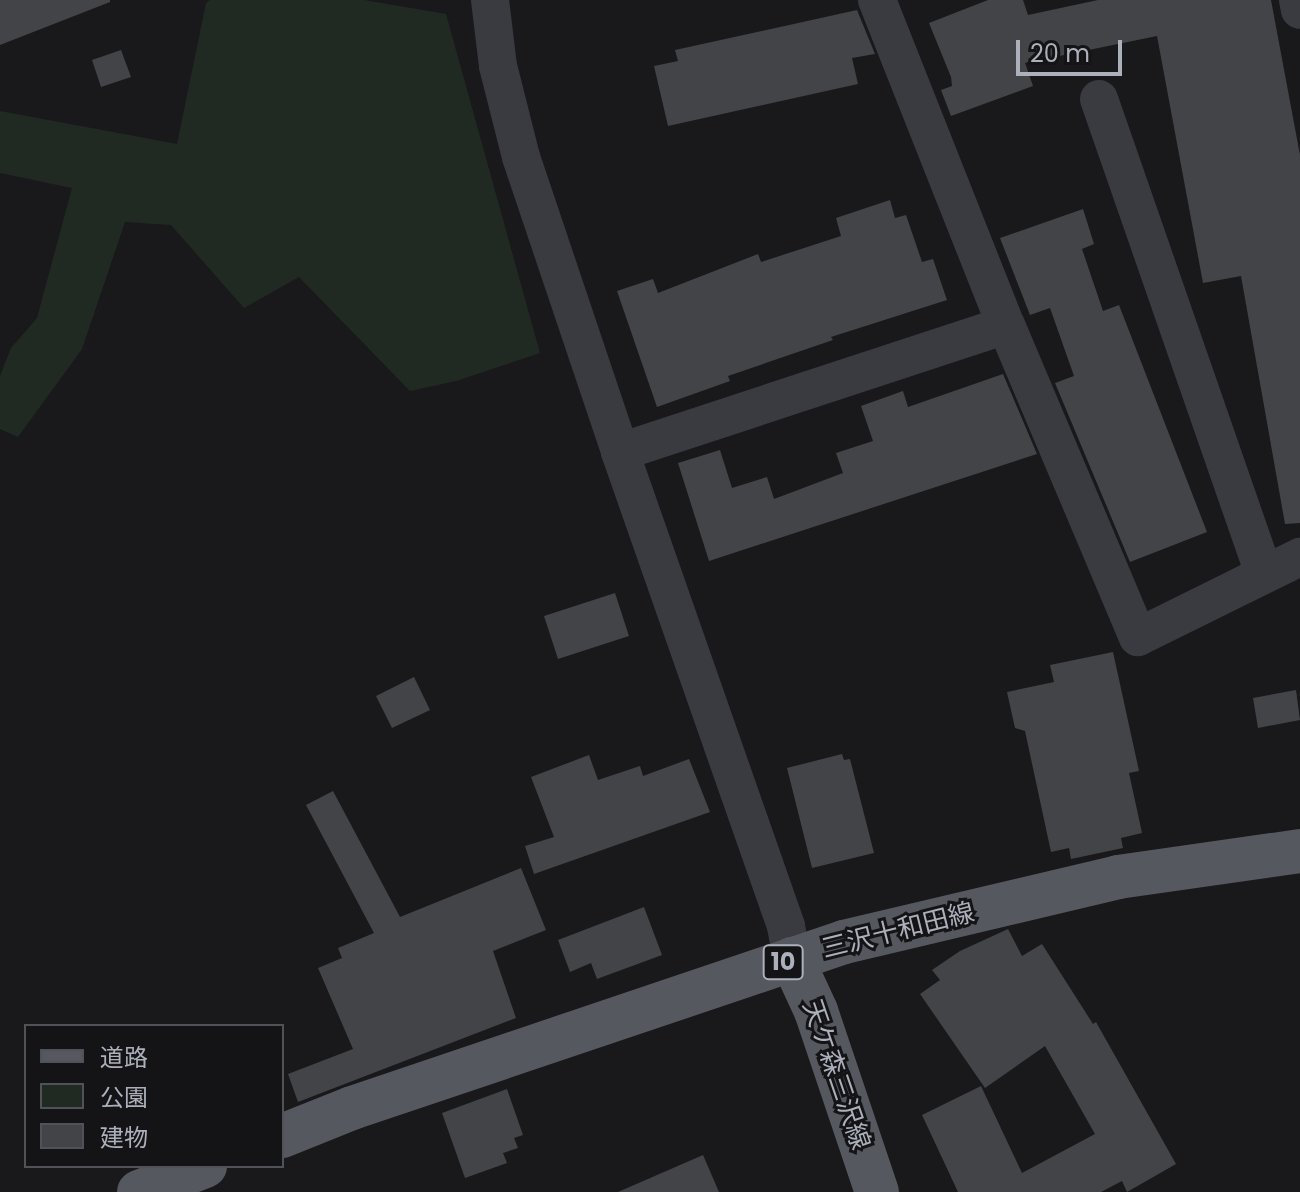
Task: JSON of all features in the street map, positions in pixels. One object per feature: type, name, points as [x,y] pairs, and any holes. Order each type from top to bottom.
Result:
[{"type":"main road","name":"三沢十和田線","points":[[284,1135],[352,1108],[844,942],[1118,877],[1300,851]]},
{"type":"main road","name":"天ケ森三沢線","points":[[792,959],[816,1011],[877,1192]]},
{"type":"main road","points":[[139,1192],[200,1168]]},
{"type":"street","points":[[490,0],[498,66],[521,157],[620,452],[786,926],[792,959]]},
{"type":"street","points":[[877,0],[1006,325],[1138,637],[1300,557]]},
{"type":"street","points":[[1298,0],[1300,10]]},
{"type":"street","points":[[1099,99],[1264,574]]},
{"type":"street","points":[[620,452],[1006,325]]},
{"type":"green space","points":[[210,0],[364,0],[446,14],[540,353],[456,381],[410,391],[299,277],[244,308],[171,225],[125,222],[82,349],[18,437],[0,429],[0,376],[11,348],[37,318],[72,188],[0,173],[0,111],[177,144],[206,3]]},
{"type":"building","points":[[0,0],[110,0],[110,2],[0,45]]},
{"type":"building","points":[[988,0],[1023,0],[1028,15],[1098,0],[1271,0],[1300,155],[1300,523],[1285,524],[1241,276],[1203,283],[1157,36],[1025,63],[1033,86],[951,116],[941,90],[952,86],[951,77],[929,23]]},
{"type":"building","points":[[857,10],[875,54],[852,58],[858,84],[668,126],[654,66],[678,61],[675,50]]},
{"type":"building","points":[[121,50],[131,77],[101,87],[92,60]]},
{"type":"building","points":[[890,200],[895,218],[906,215],[922,262],[933,259],[947,300],[831,337],[833,340],[728,376],[730,381],[657,407],[617,291],[653,279],[658,293],[758,254],[761,262],[841,236],[836,218]]},
{"type":"building","points":[[1083,209],[1094,244],[1082,249],[1103,311],[1119,305],[1207,532],[1130,562],[1055,383],[1074,376],[1050,308],[1030,315],[1000,238]]},
{"type":"building","points":[[1003,374],[1037,454],[709,561],[678,463],[720,450],[732,488],[767,477],[774,499],[843,473],[836,453],[873,441],[861,406],[903,391],[908,407]]},
{"type":"building","points":[[615,593],[629,636],[558,659],[544,616]]},
{"type":"building","points":[[1113,652],[1139,771],[1129,773],[1142,833],[1121,838],[1123,848],[1071,859],[1069,848],[1051,852],[1025,731],[1015,728],[1007,692],[1054,682],[1050,665]]},
{"type":"building","points":[[414,677],[430,710],[392,728],[376,696]]},
{"type":"building","points":[[1296,690],[1300,720],[1258,728],[1253,698]]},
{"type":"building","points":[[842,754],[844,760],[850,759],[874,853],[812,868],[787,768]]},
{"type":"building","points":[[589,755],[598,780],[640,766],[643,776],[689,759],[710,812],[534,874],[525,846],[554,837],[531,777]]},
{"type":"building","points":[[333,791],[400,917],[521,868],[546,930],[493,951],[516,1018],[298,1102],[288,1074],[353,1049],[318,968],[342,958],[338,948],[374,933],[306,805]]},
{"type":"building","points":[[644,907],[662,955],[597,979],[591,963],[570,972],[558,940]]},
{"type":"building","points":[[1008,929],[1022,956],[1042,944],[1093,1024],[1096,1022],[1176,1164],[1127,1192],[1122,1181],[1101,1192],[958,1192],[922,1115],[981,1086],[1022,1173],[1095,1134],[1045,1046],[985,1088],[920,994],[940,980],[932,970],[960,951]]},
{"type":"building","points":[[507,1089],[523,1135],[514,1138],[518,1148],[503,1153],[507,1163],[465,1178],[442,1113]]},
{"type":"building","points":[[703,1155],[719,1192],[618,1192]]}]
